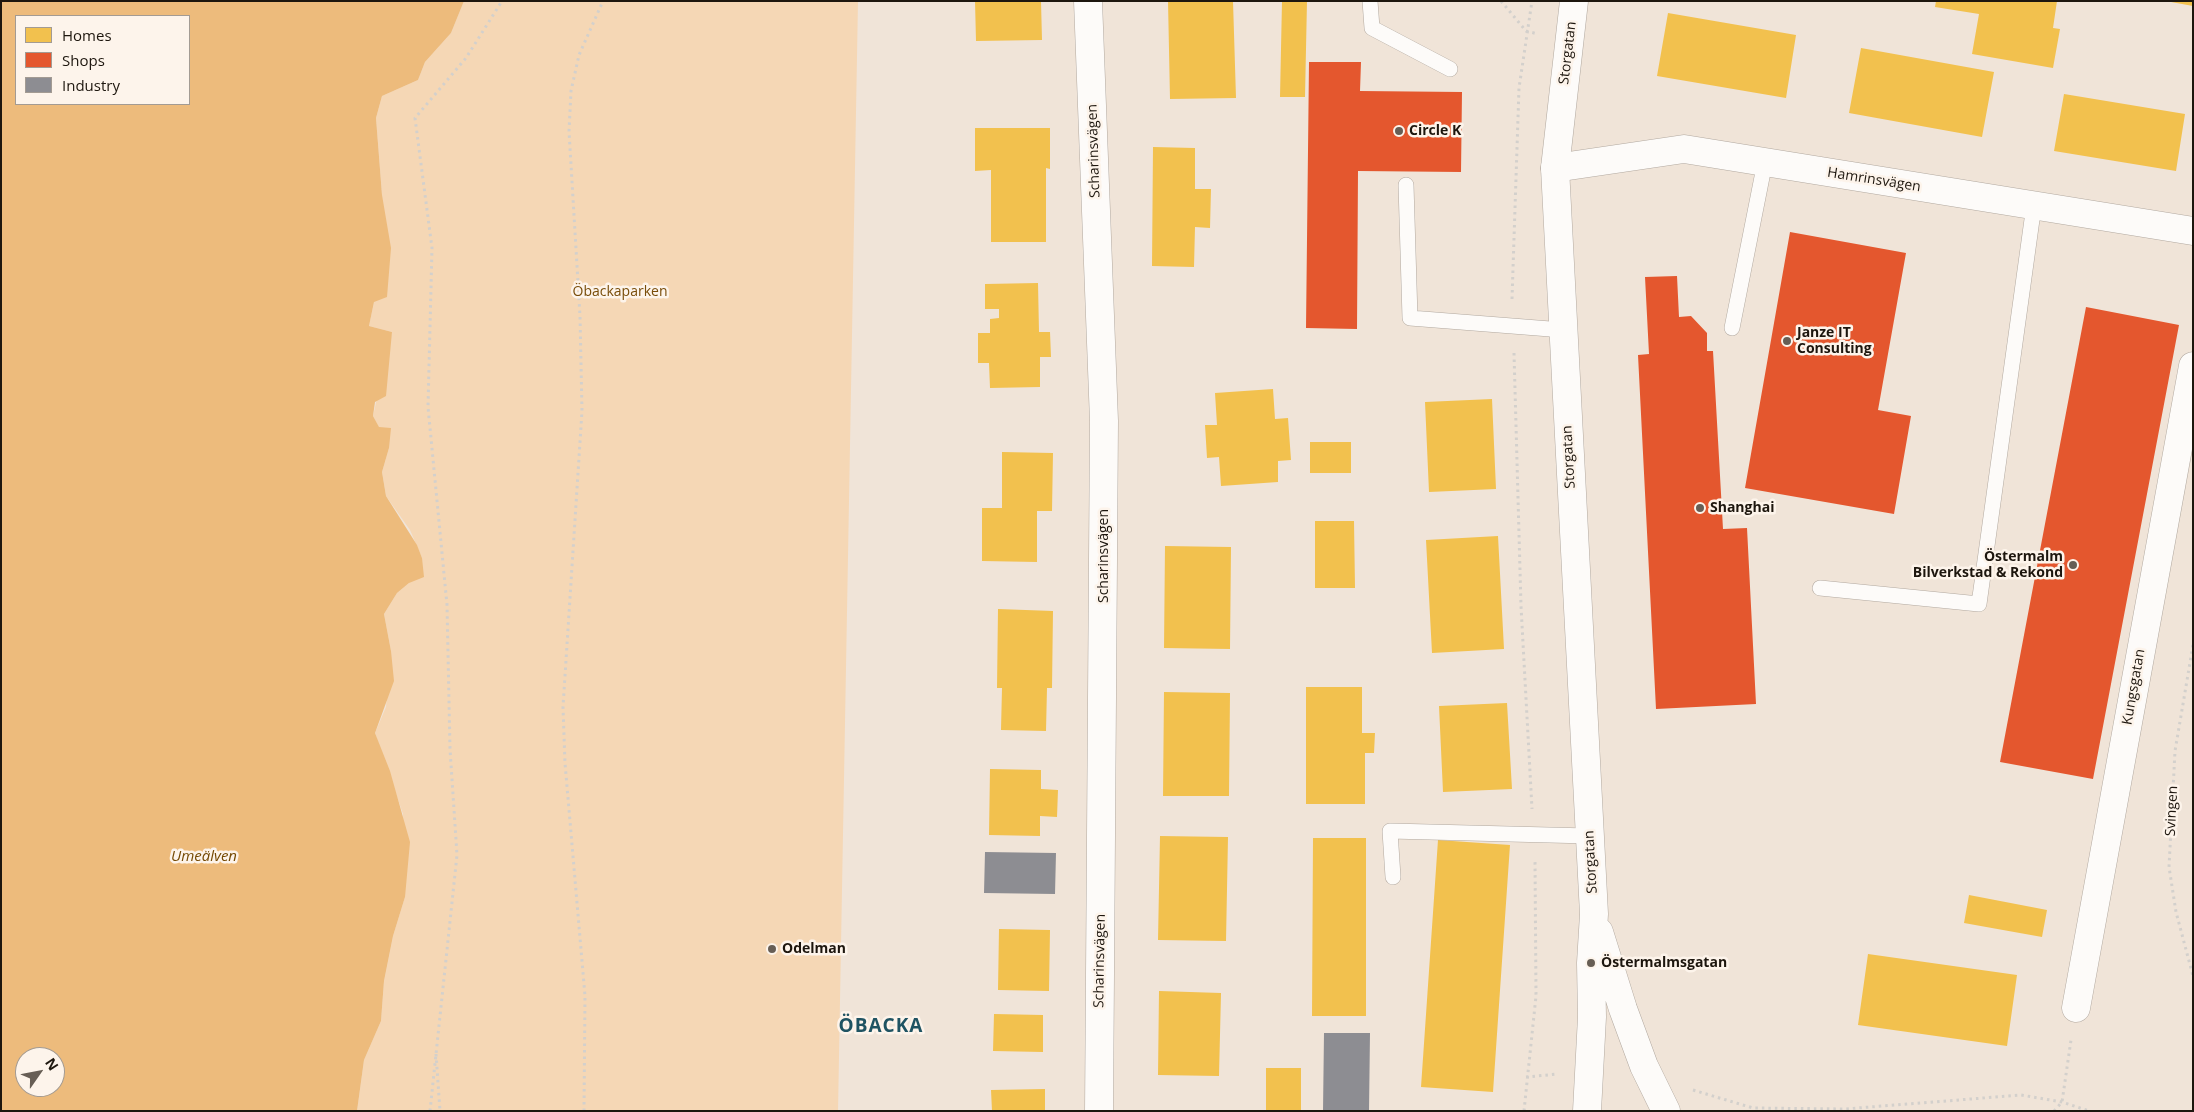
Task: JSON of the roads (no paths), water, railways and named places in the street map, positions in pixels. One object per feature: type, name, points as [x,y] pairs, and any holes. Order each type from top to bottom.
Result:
[{"type":"street","name":"Scharinsvägen","points":[[1088,1],[1104,421],[1099,1111]]},
{"type":"street","name":"Storgatan","points":[[1574,1],[1555,168],[1594,914],[1590,1070],[1587,1111]]},
{"type":"street","name":"Hamrinsvägen","points":[[1555,168],[1684,149],[2193,231]]},
{"type":"street","name":"Kungsgatan","points":[[2076,1008],[2193,366]]},
{"type":"street","name":"Storgatan","points":[[1594,914],[1623,1010],[1644,1066],[1666,1111]]},
{"type":"lane","points":[[1370,1],[1372,28],[1450,69]]},
{"type":"lane","points":[[1732,328],[1765,162]]},
{"type":"lane","points":[[1406,185],[1410,318],[1563,330]]},
{"type":"lane","points":[[1820,588],[1979,604],[2034,205]]},
{"type":"lane","points":[[1393,877],[1390,831],[1590,836]]},
{"type":"water","name":"Umeälven","points":[[1,1],[464,1],[451,33],[425,62],[418,80],[382,96],[376,118],[382,195],[391,248],[387,297],[374,302],[369,326],[392,332],[386,396],[375,402],[373,416],[379,427],[391,428],[389,448],[382,472],[386,496],[417,545],[422,558],[424,577],[409,583],[397,593],[384,614],[394,681],[375,733],[390,771],[410,842],[405,897],[393,936],[384,981],[381,1021],[364,1060],[357,1111],[1,1111]]},
{"type":"place","name":"Circle K","points":[[1399,131]]},
{"type":"place","name":"Janze IT Consulting","points":[[1787,341]]},
{"type":"place","name":"Shanghai","points":[[1700,508]]},
{"type":"place","name":"Östermalm Bilverkstad & Rekond","points":[[2073,565]]},
{"type":"place","name":"Odelman","points":[[772,949]]},
{"type":"place","name":"Östermalmsgatan","points":[[1591,963]]},
{"type":"district","name":"ÖBACKA","points":[[881,1027]]},
{"type":"park label","name":"Öbackaparken","points":[[620,292]]}]
